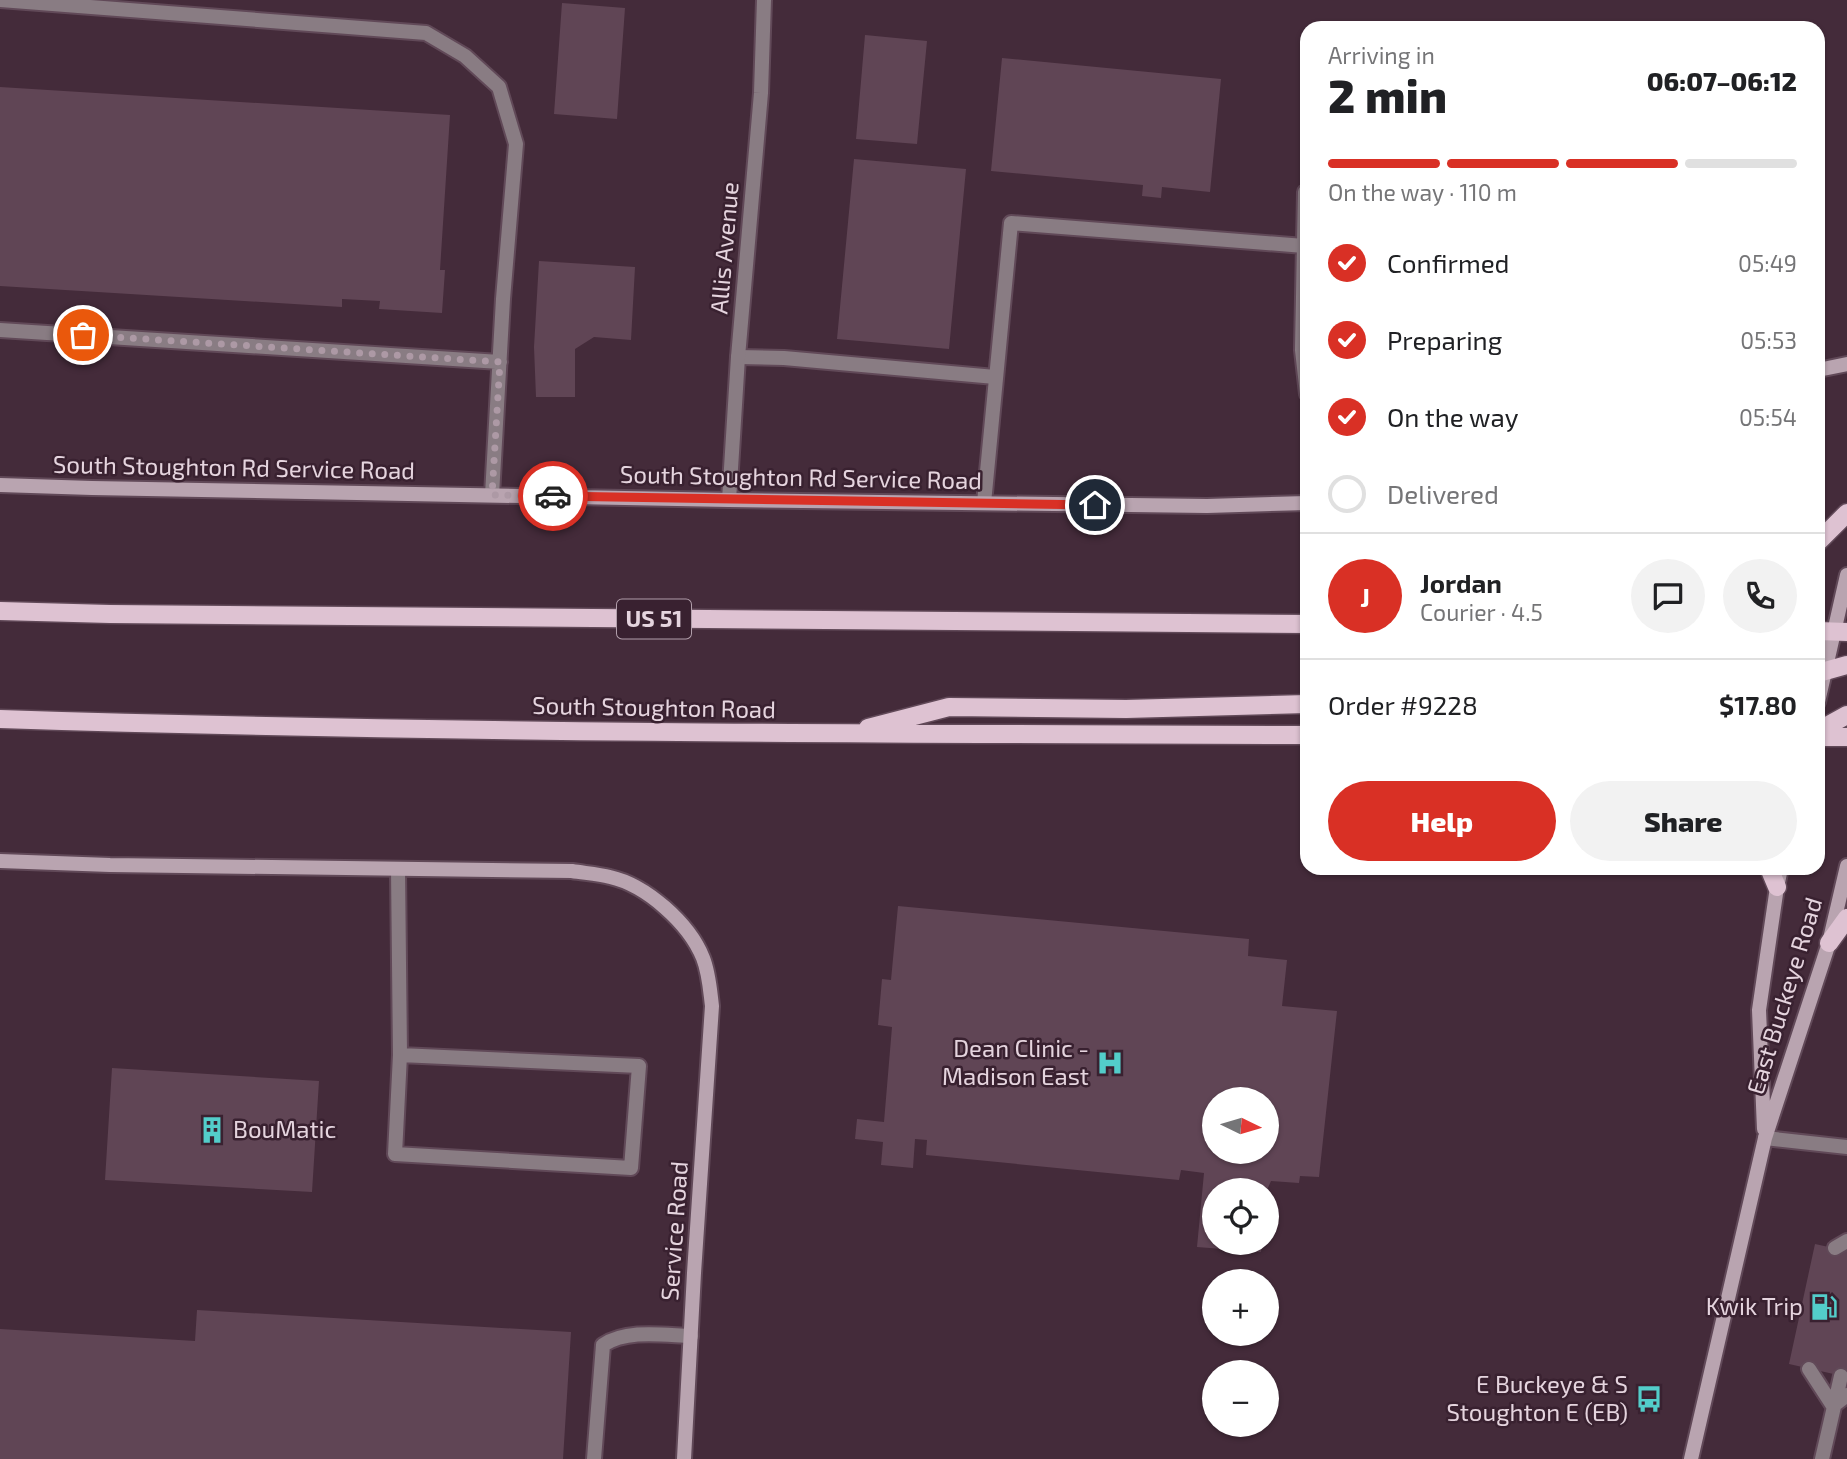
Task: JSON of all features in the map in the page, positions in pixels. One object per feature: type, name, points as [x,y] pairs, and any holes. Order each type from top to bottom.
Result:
[{"type":"main road","points":[[1825,535],[1847,513]]},
{"type":"main road","name":"US 51","points":[[0,611],[1300,624]]},
{"type":"main road","points":[[1825,671],[1847,664]]},
{"type":"main road","points":[[845,734],[949,707],[1126,709],[1300,704]]},
{"type":"main road","points":[[1825,727],[1847,715]]},
{"type":"main road","name":"South Stoughton Road","points":[[0,719],[168,725],[845,734],[1300,735]]},
{"type":"main road","points":[[1825,737],[1847,737]]},
{"type":"main road","points":[[1772,875],[1776,887]]},
{"type":"main road","points":[[1829,943],[1847,918]]},
{"type":"street","points":[[0,0],[426,33],[465,56],[499,87],[516,144],[492,495]]},
{"type":"street","name":"Allis Avenue","points":[[729,500],[738,357],[761,93],[764,0]]},
{"type":"street","points":[[984,503],[1011,223],[1300,246]]},
{"type":"street","points":[[0,330],[500,362]]},
{"type":"street","points":[[738,357],[784,358],[995,377]]},
{"type":"street","points":[[1825,369],[1847,364]]},
{"type":"street","name":"South Stoughton Rd Service Road","points":[[0,485],[729,500],[1207,506],[1300,503]]},
{"type":"street","points":[[1825,661],[1847,575]]},
{"type":"street","points":[[0,861],[398,869],[400,1055],[395,1154],[631,1168],[639,1066],[400,1055]]},
{"type":"street","name":"East Buckeye Road","points":[[1691,1459],[1765,1138],[1829,943],[1847,866]]},
{"type":"street","name":"Service Road","points":[[398,869],[572,871],[611,877],[654,898],[674,917],[702,956],[709,978],[712,1006],[684,1459]]},
{"type":"street","name":"East Buckeye Road","points":[[1765,1138],[1759,1010],[1779,875]]},
{"type":"street","points":[[1765,1138],[1847,1147]]},
{"type":"street","points":[[594,1459],[603,1346],[613,1339],[645,1334],[691,1336]]},
{"type":"street","points":[[1810,1369],[1833,1406]]},
{"type":"street","points":[[1822,1459],[1841,1376]]},
{"type":"street","points":[[1833,1406],[1847,1395]]},
{"type":"building","points":[[562,3],[625,8],[617,119],[554,114]]},
{"type":"building","points":[[865,35],[927,41],[917,144],[856,139]]},
{"type":"building","points":[[1002,58],[1221,79],[1210,192],[1162,187],[1161,198],[1142,196],[1143,185],[991,171]]},
{"type":"building","points":[[0,87],[450,115],[440,270],[445,270],[442,313],[379,309],[380,301],[342,299],[342,307],[0,286]]},
{"type":"building","points":[[854,159],[966,169],[949,349],[837,339]]},
{"type":"building","points":[[539,261],[635,267],[631,340],[594,337],[575,349],[575,397],[536,397],[534,347]]},
{"type":"building","name":"Dean Clinic - Madison East","points":[[898,906],[1249,939],[1248,956],[1287,960],[1282,1006],[1337,1011],[1319,1177],[1300,1176],[1299,1183],[1279,1182],[1279,1178],[1204,1178],[1204,1173],[1181,1170],[1179,1180],[926,1155],[927,1140],[915,1139],[913,1168],[881,1165],[883,1142],[855,1139],[857,1119],[884,1122],[892,1027],[878,1025],[882,979],[891,980]]},
{"type":"building","name":"BouMatic","points":[[112,1068],[319,1081],[312,1192],[105,1180]]},
{"type":"building","name":"Dean Clinic - Madison East","points":[[1202,1194],[1202,1247],[1197,1247]]},
{"type":"building","name":"Kwik Trip","points":[[1815,1244],[1847,1251],[1847,1377],[1789,1364]]},
{"type":"building","points":[[197,1310],[571,1332],[563,1459],[0,1459],[0,1329],[195,1341]]},
{"type":"way so far","points":[[83,335],[500,362],[492,495],[553,496]]},
{"type":"place","name":"Dean Clinic - Madison East","points":[[1110,1063]]},
{"type":"place","name":"BouMatic","points":[[212,1130]]},
{"type":"place","name":"Kwik Trip","points":[[1824,1307]]},
{"type":"place","name":"E Buckeye & S Stoughton E (EB)","points":[[1649,1399]]},
{"type":"route","points":[[553,496],[1095,505]]}]
